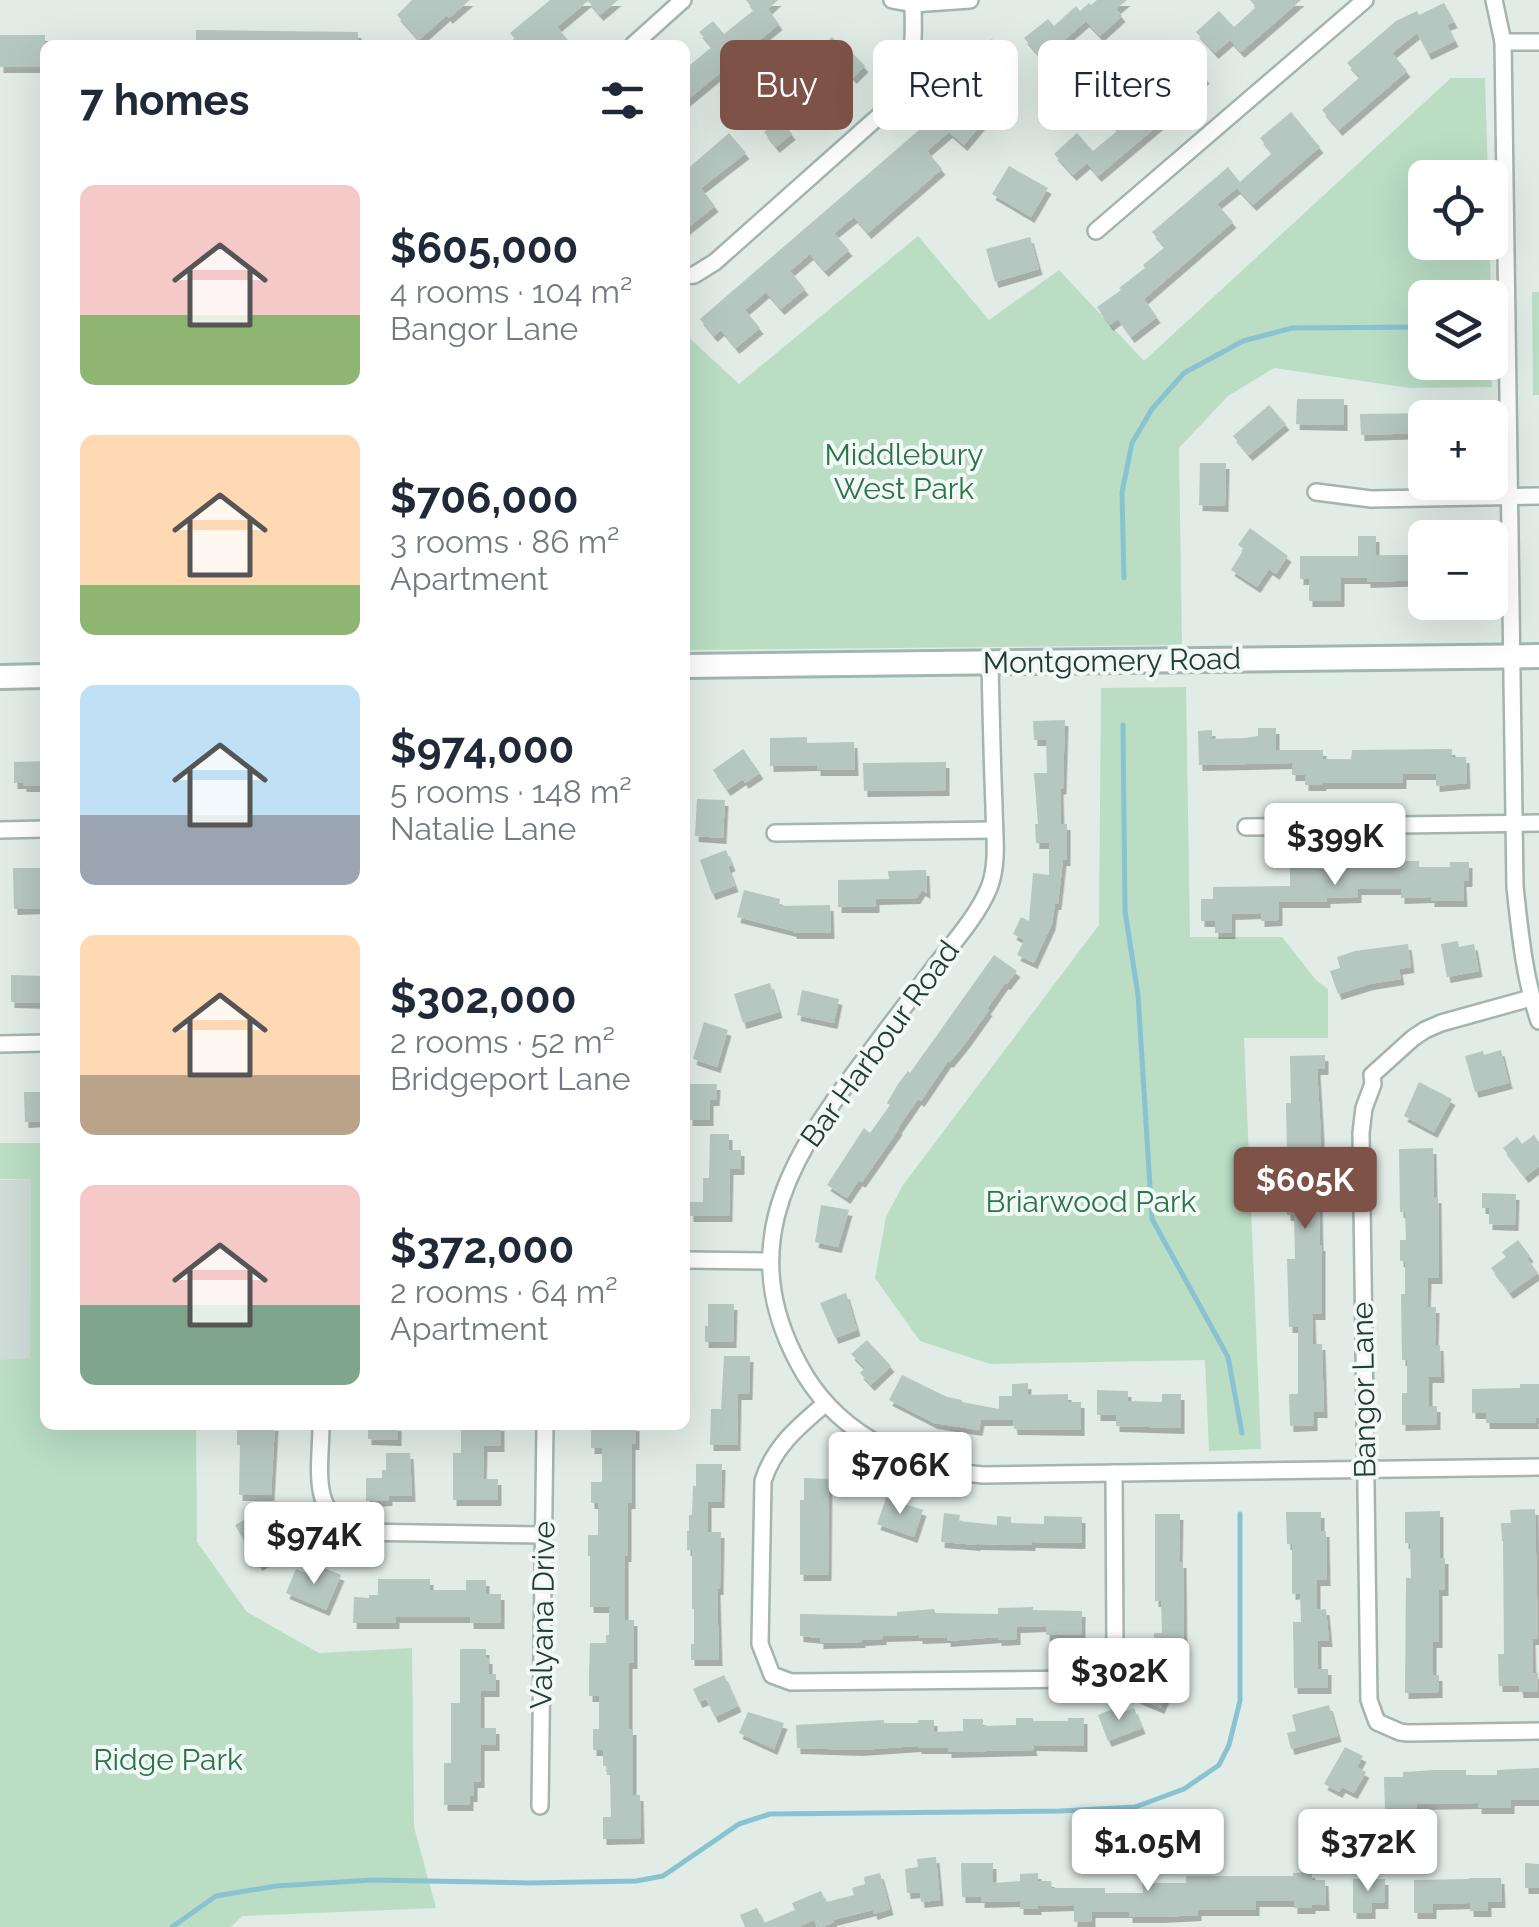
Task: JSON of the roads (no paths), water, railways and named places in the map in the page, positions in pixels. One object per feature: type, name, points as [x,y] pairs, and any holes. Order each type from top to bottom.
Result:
[{"type":"street","points":[[638,40],[683,0]]},
{"type":"street","points":[[892,0],[913,4],[970,0]]},
{"type":"street","points":[[1096,231],[1365,0]]},
{"type":"street","points":[[1494,0],[1503,42],[1515,887],[1521,944],[1539,1021]]},
{"type":"street","points":[[690,275],[716,262],[888,108],[910,67],[914,48],[913,4]]},
{"type":"street","points":[[1503,42],[1539,42]]},
{"type":"street","points":[[1316,492],[1372,499],[1539,496]]},
{"type":"street","name":"Montgomery Road","points":[[690,666],[1539,656]]},
{"type":"street","name":"Bar Harbour Road","points":[[990,662],[994,870],[986,896],[822,1116],[801,1149],[778,1206],[770,1260],[774,1295],[794,1356],[826,1403],[871,1440],[894,1453],[939,1469],[983,1475],[1539,1467]]},
{"type":"street","points":[[0,677],[40,676]]},
{"type":"street","points":[[1246,827],[1539,823]]},
{"type":"street","points":[[0,830],[40,829]]},
{"type":"street","points":[[775,833],[994,830]]},
{"type":"street","name":"Bangor Lane","points":[[1531,998],[1440,1023],[1412,1038],[1372,1075],[1361,1132],[1369,1700],[1377,1722],[1408,1733],[1539,1732]]},
{"type":"street","points":[[0,1044],[40,1044]]},
{"type":"street","points":[[690,1260],[770,1260]]},
{"type":"street","points":[[826,1403],[778,1448],[763,1482],[760,1644],[772,1674],[791,1682],[1079,1679],[1108,1668],[1116,1648],[1114,1473]]},
{"type":"street","points":[[321,1430],[322,1496],[333,1519],[348,1529],[544,1535]]},
{"type":"street","name":"Valyana Drive","points":[[540,1806],[545,1430]]},
{"type":"waterway","points":[[1124,578],[1122,492],[1132,443],[1152,409],[1184,373],[1243,341],[1292,328],[1408,327]]},
{"type":"waterway","points":[[1123,725],[1125,911],[1138,995],[1152,1219],[1228,1357],[1242,1433]]},
{"type":"waterway","points":[[172,1927],[216,1896],[276,1886],[372,1880],[636,1881],[663,1876],[739,1824],[770,1814],[1135,1807],[1184,1789],[1219,1765],[1229,1745],[1240,1701],[1240,1514]]},
{"type":"park label","name":"Middlebury West Park","points":[[904,472]]},
{"type":"park label","name":"Briarwood Park","points":[[1091,1202]]},
{"type":"park label","name":"Ridge Park","points":[[168,1760]]}]
